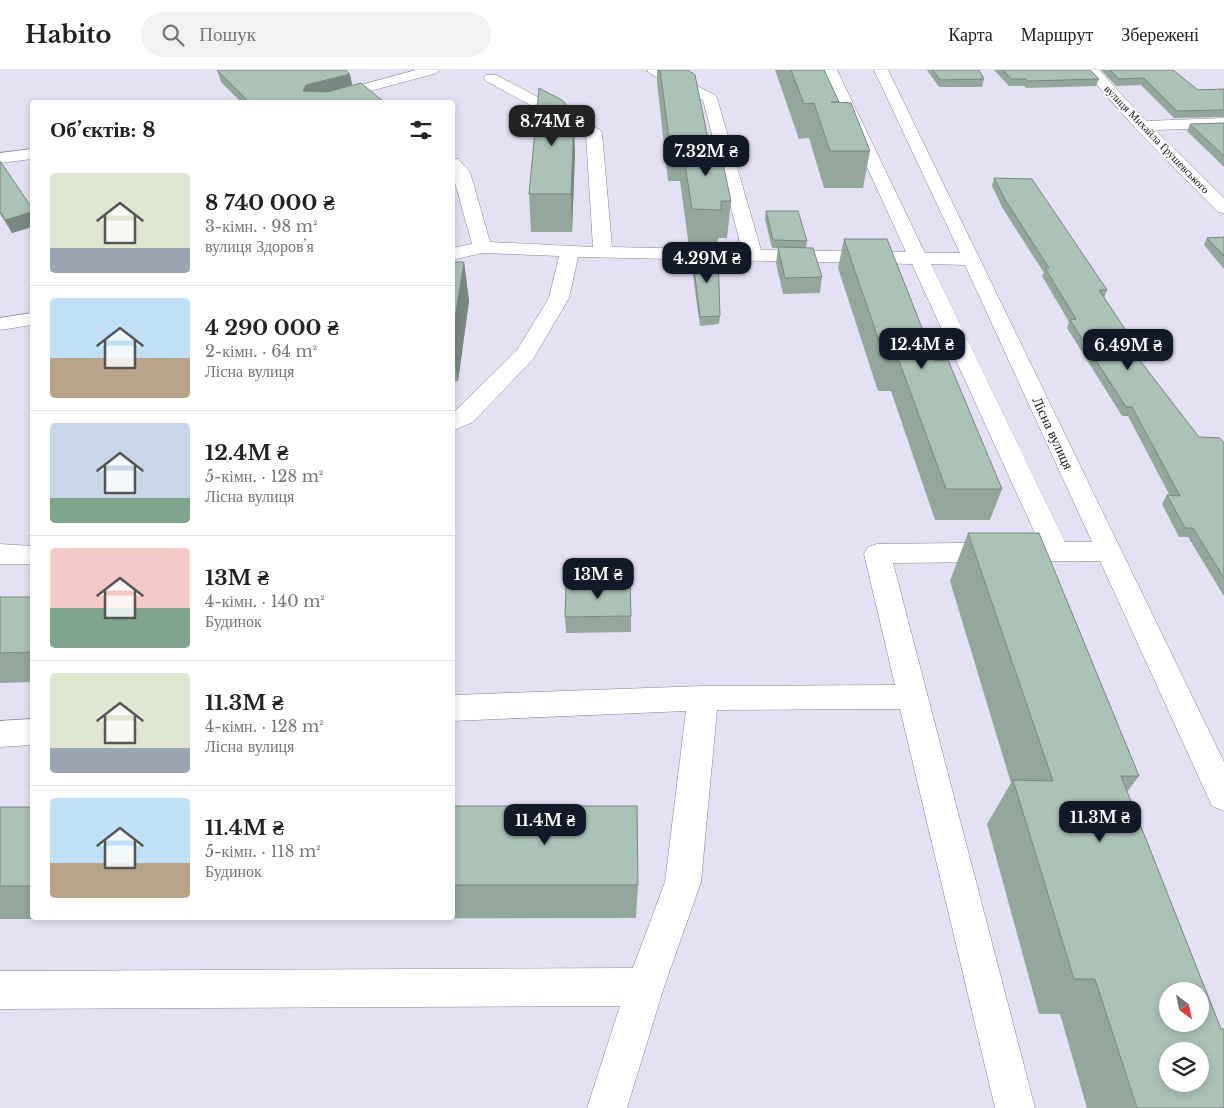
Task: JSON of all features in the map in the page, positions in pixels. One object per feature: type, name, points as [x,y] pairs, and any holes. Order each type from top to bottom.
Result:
[{"type":"street","points":[[321,100],[432,70]]},
{"type":"street","points":[[654,70],[710,98],[753,256]]},
{"type":"street","points":[[826,70],[831,72],[1057,552]]},
{"type":"street","name":"Лісна вулиця","points":[[881,70],[972,259],[1224,796]]},
{"type":"street","name":"вулиця Михайла Грушевського","points":[[1091,70],[1142,126],[1224,208]]},
{"type":"street","points":[[491,78],[594,133],[603,254]]},
{"type":"street","points":[[1142,126],[1224,123]]},
{"type":"street","points":[[0,158],[30,154]]},
{"type":"street","points":[[455,166],[462,172],[482,247]]},
{"type":"street","points":[[455,209],[473,214]]},
{"type":"street","points":[[455,253],[482,247],[603,254],[972,259]]},
{"type":"street","points":[[455,422],[464,417],[525,354],[559,298],[570,252]]},
{"type":"street","points":[[0,324],[30,319]]},
{"type":"street","points":[[1015,1108],[877,554],[1109,551]]},
{"type":"street","points":[[0,554],[30,555]]},
{"type":"street","points":[[455,708],[703,698],[913,697]]},
{"type":"street","points":[[607,1108],[645,987],[683,882],[703,698]]},
{"type":"street","points":[[0,734],[30,732]]},
{"type":"street","points":[[0,990],[645,987]]},
{"type":"building","points":[[217,70],[345,70],[350,74],[306,85],[303,91],[327,92],[361,83],[382,100],[247,100]]},
{"type":"building","points":[[660,70],[688,70],[695,75],[709,144],[670,145]]},
{"type":"building","points":[[791,70],[824,70],[839,102],[831,102],[851,103],[870,151],[830,151],[814,103],[804,104]]},
{"type":"building","points":[[933,70],[979,70],[984,79],[940,80]]},
{"type":"building","points":[[1003,70],[1090,70],[1099,79],[1028,81],[1026,79],[1011,79]]},
{"type":"building","points":[[1110,70],[1173,70],[1198,90],[1224,89],[1224,110],[1177,111],[1144,78],[1119,79]]},
{"type":"building","points":[[539,88],[562,100],[571,110],[574,117],[571,194],[529,194]]},
{"type":"building","points":[[1224,123],[1224,156],[1190,124]]},
{"type":"building","points":[[682,145],[719,145],[731,201],[721,201],[721,210],[692,209]]},
{"type":"building","points":[[0,161],[30,205],[30,213],[5,220],[0,211]]},
{"type":"building","points":[[994,178],[1032,179],[1107,290],[1099,290],[1135,344],[1127,344],[1199,437],[1220,438],[1224,443],[1224,578],[1193,528],[1185,528],[1167,495],[1180,496],[1132,407],[1126,407],[1070,320],[1076,319],[1045,268],[1049,268],[1006,201]]},
{"type":"building","points":[[766,211],[798,211],[807,241],[773,240]]},
{"type":"building","points":[[1224,237],[1224,256],[1207,238]]},
{"type":"building","points":[[844,239],[887,239],[935,361],[948,360],[1002,489],[946,489],[899,361],[886,361]]},
{"type":"building","points":[[778,247],[813,248],[822,277],[785,278]]},
{"type":"building","points":[[692,253],[718,254],[720,316],[700,317]]},
{"type":"building","points":[[455,262],[464,262],[455,318]]},
{"type":"building","points":[[968,533],[1039,533],[1139,776],[1121,776],[1202,982],[1159,982],[1159,1032],[1209,1032],[1209,999],[1221,1029],[1224,1029],[1224,1108],[1137,1108],[1095,979],[1074,979],[1013,780],[1053,781]]},
{"type":"building","points":[[630,583],[631,616],[565,617],[566,584]]},
{"type":"building","points":[[0,597],[30,597],[30,652],[0,653]]},
{"type":"building","points":[[455,806],[637,806],[638,885],[455,885]]},
{"type":"building","points":[[0,807],[30,807],[30,886],[0,886]]}]
